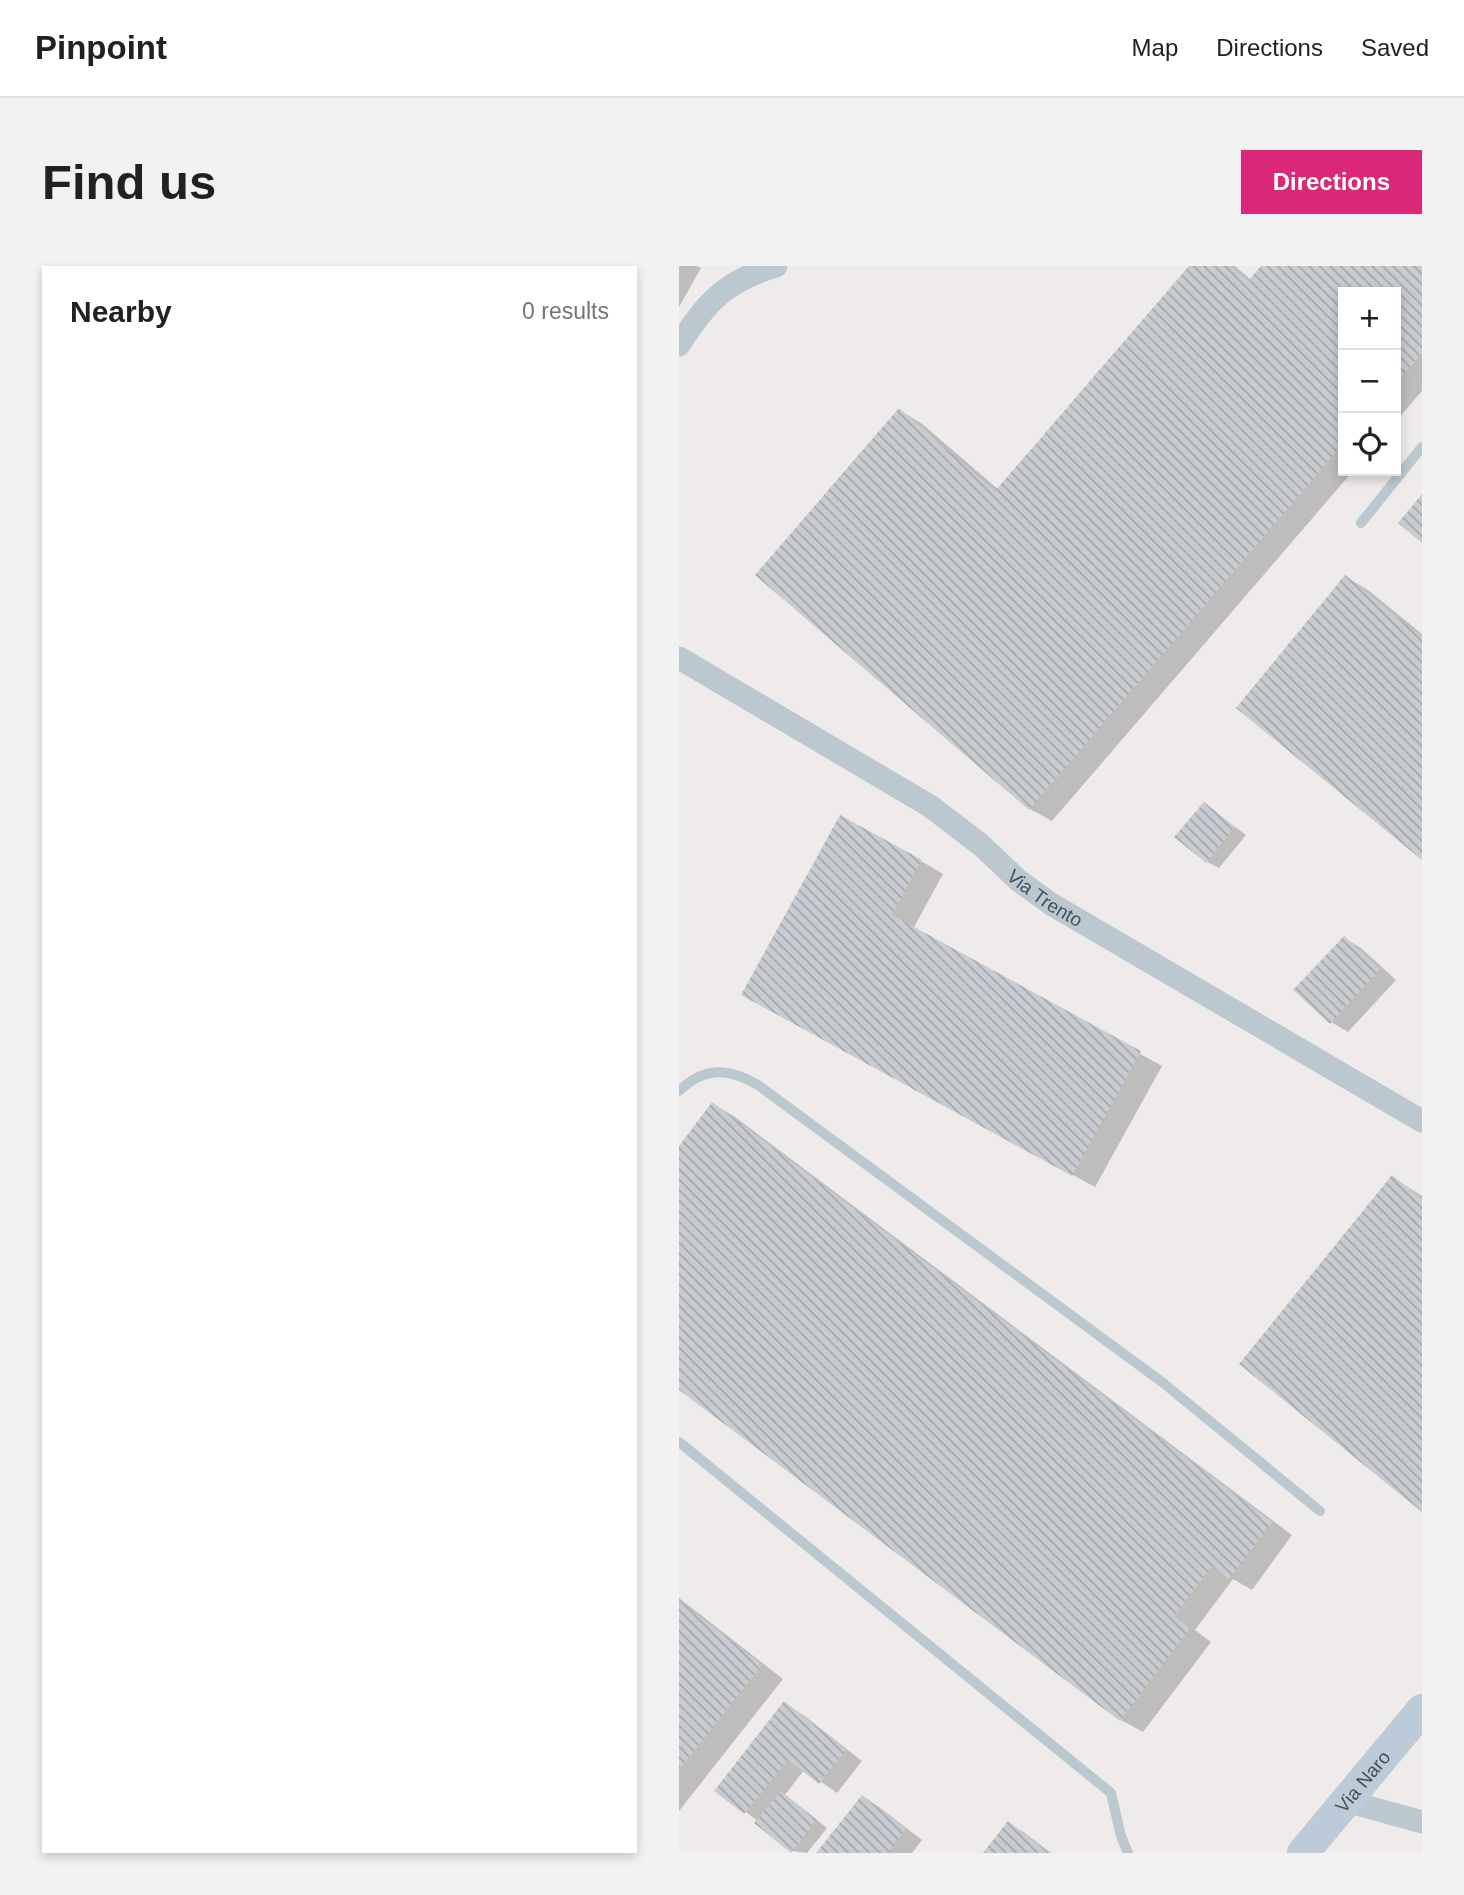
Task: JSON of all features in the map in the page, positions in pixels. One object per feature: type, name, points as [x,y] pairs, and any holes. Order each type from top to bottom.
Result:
[{"type":"street","points":[[679,345],[703,309],[722,290],[747,276],[776,266]]},
{"type":"street","name":"Via Trento","points":[[679,658],[930,806],[1051,904],[1422,1121]]},
{"type":"street","name":"Via Naro","points":[[1303,1853],[1422,1710]]},
{"type":"street","points":[[1346,1801],[1422,1822]]},
{"type":"lane","points":[[1361,523],[1422,447]]},
{"type":"lane","points":[[679,1091],[690,1081],[706,1074],[721,1072],[736,1073],[758,1086],[1163,1382],[1320,1511]]},
{"type":"lane","points":[[679,1442],[1111,1793],[1128,1853]]},
{"type":"building","points":[[1189,266],[1230,266],[1248,281],[1261,266],[1422,266],[1422,353],[1401,377],[1401,287],[1338,287],[1338,450],[1029,810],[755,575],[899,408],[995,491]]},
{"type":"building","points":[[1422,494],[1422,543],[1398,523]]},
{"type":"building","points":[[1345,575],[1422,637],[1422,860],[1236,708]]},
{"type":"building","points":[[1204,802],[1235,827],[1206,863],[1174,837]]},
{"type":"building","points":[[840,815],[922,860],[892,915],[1141,1051],[1072,1176],[741,995]]},
{"type":"building","points":[[1344,936],[1380,969],[1330,1024],[1293,990]]},
{"type":"building","points":[[712,1102],[1272,1522],[1229,1579],[1212,1566],[1174,1616],[1190,1628],[1120,1721],[679,1390],[679,1146]]},
{"type":"building","points":[[1392,1175],[1422,1199],[1422,1512],[1239,1364]]},
{"type":"building","points":[[679,1600],[762,1665],[679,1770]]},
{"type":"building","points":[[784,1701],[846,1750],[819,1784],[788,1760],[744,1814],[714,1791]]},
{"type":"building","points":[[781,1791],[817,1820],[791,1853],[754,1823]]},
{"type":"building","points":[[862,1795],[906,1829],[888,1853],[816,1853]]},
{"type":"building","points":[[1008,1821],[1049,1853],[983,1853]]}]
